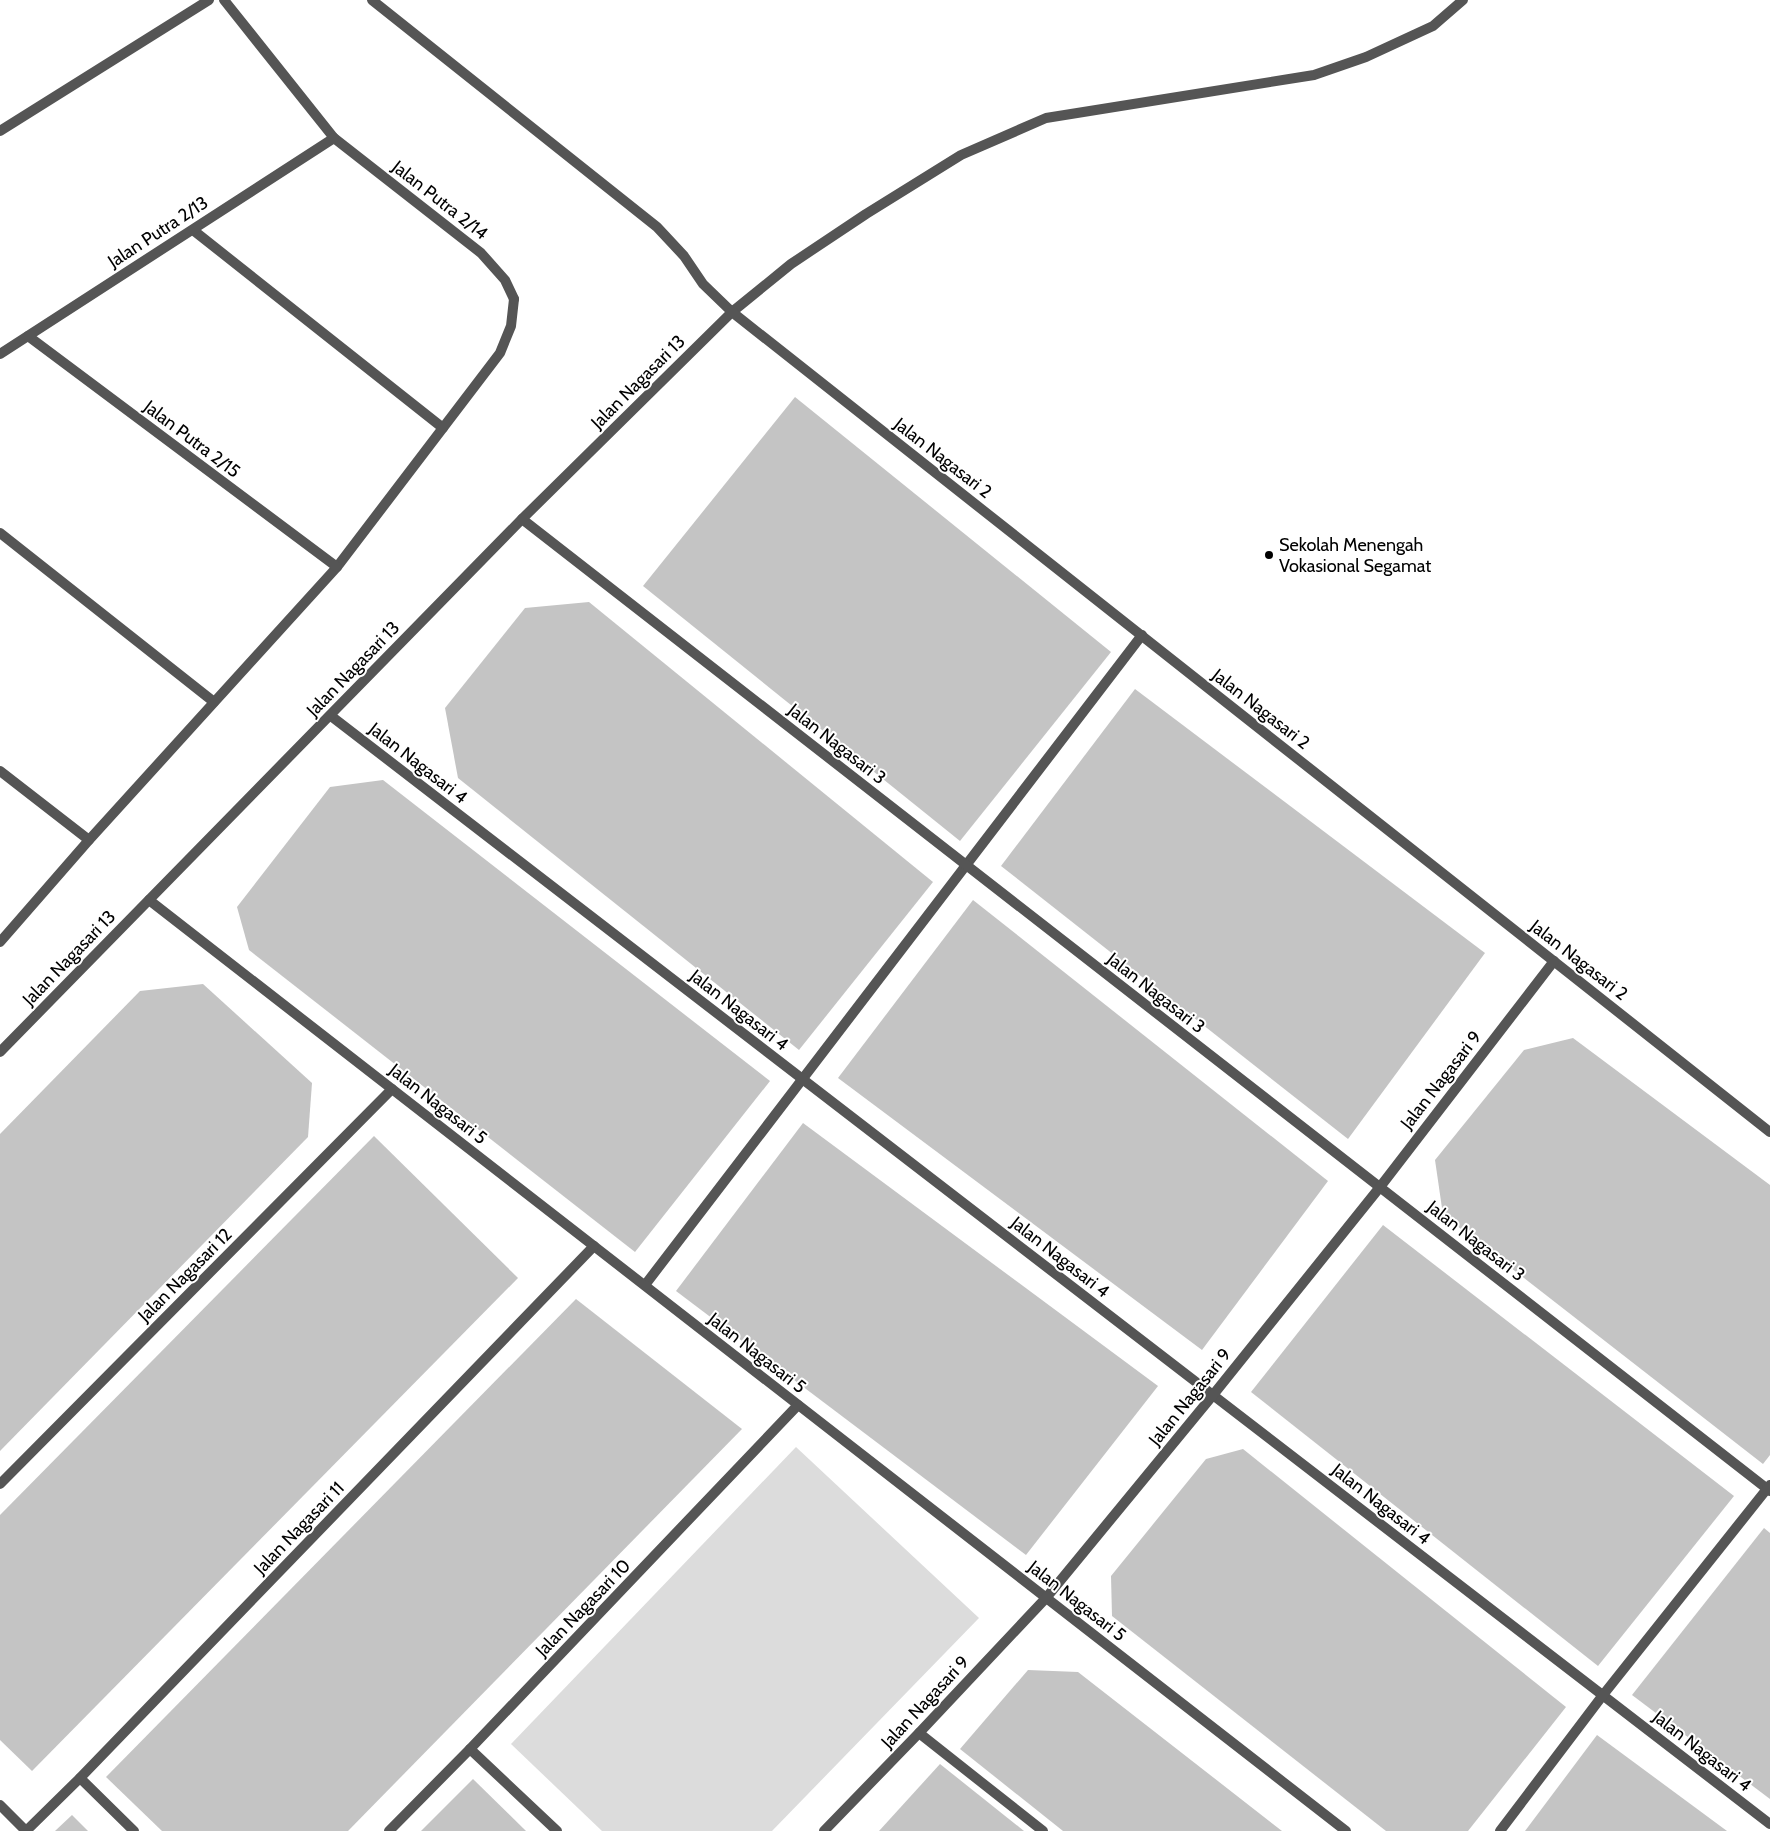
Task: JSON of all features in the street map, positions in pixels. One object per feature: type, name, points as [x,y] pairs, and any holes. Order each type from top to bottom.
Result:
[{"type":"street","points":[[0,131],[209,0]]},
{"type":"street","name":"Jalan Putra 2/14","points":[[224,0],[334,138],[481,253],[505,280],[514,300],[511,326],[500,352],[443,428]]},
{"type":"street","name":"Jalan Nagasari 2","points":[[372,0],[658,228],[684,256],[703,284],[732,312],[1770,1132]]},
{"type":"street","name":"Jalan Nagasari 13","points":[[0,1052],[522,519],[732,312],[791,264],[866,214],[961,155],[1046,118],[1314,75],[1366,57],[1433,26],[1463,0]]},
{"type":"street","name":"Jalan Putra 2/13","points":[[0,354],[334,138]]},
{"type":"street","points":[[0,942],[89,840],[337,567],[443,428],[192,230]]},
{"type":"street","name":"Jalan Putra 2/15","points":[[28,336],[337,567]]},
{"type":"street","name":"Jalan Nagasari 3","points":[[522,519],[1769,1488]]},
{"type":"street","points":[[0,533],[214,702]]},
{"type":"street","points":[[645,1285],[965,864],[1142,635]]},
{"type":"street","name":"Jalan Nagasari 4","points":[[331,716],[1770,1824]]},
{"type":"street","points":[[0,771],[89,840]]},
{"type":"street","name":"Jalan Nagasari 5","points":[[149,900],[1346,1831]]},
{"type":"street","name":"Jalan Nagasari 9","points":[[824,1831],[1046,1598],[1214,1395],[1380,1187],[1554,961]]},
{"type":"street","name":"Jalan Nagasari 12","points":[[0,1484],[392,1089]]},
{"type":"street","name":"Jalan Nagasari 11","points":[[26,1831],[80,1778],[594,1246]]},
{"type":"street","name":"Jalan Nagasari 10","points":[[389,1831],[470,1749],[798,1405]]},
{"type":"street","points":[[1500,1831],[1603,1695],[1769,1488]]},
{"type":"street","points":[[919,1733],[1043,1831]]},
{"type":"street","points":[[470,1749],[557,1831]]},
{"type":"street","points":[[80,1778],[134,1831]]},
{"type":"street","points":[[0,1806],[26,1831]]},
{"type":"shaded area","points":[[796,1447],[979,1618],[772,1831],[602,1831],[511,1744]]},
{"type":"building","points":[[795,397],[1111,652],[960,841],[643,586]]},
{"type":"building","points":[[589,602],[933,882],[799,1050],[458,778],[445,708],[525,608]]},
{"type":"building","points":[[1135,689],[1485,953],[1348,1139],[1001,866]]},
{"type":"building","points":[[383,780],[770,1081],[635,1252],[249,950],[237,907],[330,787]]},
{"type":"building","points":[[973,900],[1328,1181],[1202,1350],[838,1078]]},
{"type":"building","points":[[203,984],[312,1083],[308,1137],[0,1451],[0,1134],[140,991]]},
{"type":"building","points":[[1573,1038],[1770,1185],[1770,1455],[1763,1464],[1443,1215],[1435,1160],[1524,1050]]},
{"type":"building","points":[[803,1123],[1158,1386],[1026,1555],[676,1291]]},
{"type":"building","points":[[374,1136],[518,1278],[32,1771],[0,1740],[0,1515]]},
{"type":"building","points":[[1383,1225],[1734,1496],[1598,1666],[1251,1392]]},
{"type":"building","points":[[576,1299],[742,1429],[348,1831],[162,1831],[106,1777]]},
{"type":"building","points":[[1243,1449],[1566,1707],[1468,1831],[1386,1831],[1112,1616],[1111,1576],[1206,1459]]},
{"type":"building","points":[[1764,1528],[1770,1533],[1770,1799],[1632,1695]]},
{"type":"building","points":[[1028,1670],[1078,1672],[1282,1831],[1063,1831],[960,1749]]},
{"type":"building","points":[[1597,1735],[1727,1831],[1525,1831]]},
{"type":"building","points":[[940,1764],[1024,1831],[879,1831]]},
{"type":"building","points":[[473,1779],[526,1831],[421,1831]]},
{"type":"building","points":[[72,1815],[88,1831],[55,1831]]},
{"type":"place","name":"Sekolah Menengah Vokasional Segamat","points":[[1269,555]]}]
